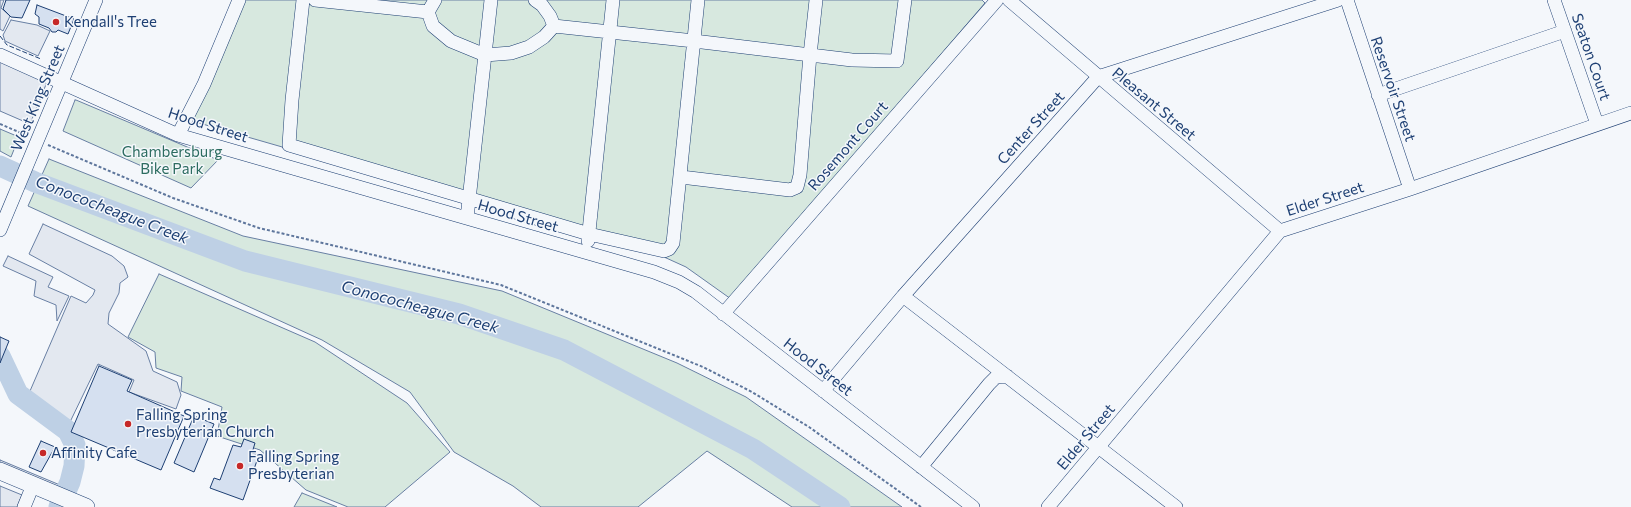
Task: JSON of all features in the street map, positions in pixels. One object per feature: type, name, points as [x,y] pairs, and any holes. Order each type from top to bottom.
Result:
[{"type":"main road","points":[[0,471],[86,507]]},
{"type":"street","name":"West King Street","points":[[0,230],[96,0]]},
{"type":"street","points":[[178,135],[204,84],[239,0]]},
{"type":"street","points":[[303,0],[292,100],[289,145],[469,197],[589,234],[664,251],[669,249],[673,243],[681,177],[698,0]]},
{"type":"street","points":[[315,0],[428,12]]},
{"type":"street","points":[[434,0],[428,12],[433,26],[451,41],[485,55],[511,53],[529,47],[544,37],[554,26]]},
{"type":"street","points":[[467,218],[491,0]]},
{"type":"street","points":[[535,0],[542,5],[550,16],[554,26]]},
{"type":"street","points":[[587,252],[613,0]]},
{"type":"street","points":[[681,177],[790,190],[797,187],[800,176],[816,0]]},
{"type":"street","points":[[554,26],[852,60],[897,61],[905,0]]},
{"type":"street","name":"Rosemont Court","points":[[723,314],[997,0]]},
{"type":"street","name":"Pleasant Street","points":[[1009,0],[1280,231]]},
{"type":"street","points":[[1098,77],[1338,0]]},
{"type":"street","name":"Reservoir Street","points":[[1347,0],[1410,189]]},
{"type":"street","name":"Seaton Court","points":[[1554,0],[1597,124]]},
{"type":"street","points":[[1378,95],[1565,31]]},
{"type":"street","name":"Hood Street","points":[[0,55],[178,135],[587,252],[654,272],[679,282],[696,292],[973,507]]},
{"type":"street","name":"Center Street","points":[[823,391],[903,296],[1098,77]]},
{"type":"street","name":"Elder Street","points":[[1048,507],[1280,231],[1410,189],[1631,113]]},
{"type":"street","points":[[903,296],[1176,507]]},
{"type":"street","points":[[921,467],[989,384],[996,377],[1007,376]]},
{"type":"street","points":[[24,507],[33,485]]},
{"type":"path","points":[[0,124],[26,135]]},
{"type":"path","points":[[48,145],[173,198],[259,228],[501,285],[703,367],[752,392],[809,427],[921,507]]},
{"type":"green space","points":[[240,0],[982,0],[985,3],[731,299],[686,267],[664,257],[192,121]]},
{"type":"green space","name":"Chambersburg Bike Park","points":[[75,100],[218,160],[191,188],[63,131]]},
{"type":"green space","points":[[0,129],[19,137],[11,157],[0,151]]},
{"type":"green space","points":[[49,159],[243,236],[502,291],[677,363],[746,397],[902,507],[792,507],[707,451],[638,507],[541,507],[513,486],[454,452],[410,392],[322,340],[28,206]]},
{"type":"green space","points":[[159,274],[315,342],[407,403],[450,452],[385,507],[348,507],[306,490],[260,450],[217,436],[222,407],[181,391],[182,377],[156,368],[155,352],[128,337]]},
{"type":"green space","points":[[302,493],[337,507],[294,507]]},
{"type":"shaded area","points":[[0,0],[4,0],[1,8],[10,16],[3,31],[0,29]]},
{"type":"shaded area","points":[[11,20],[37,25],[50,31],[38,56],[5,41],[3,35]]},
{"type":"shaded area","points":[[0,61],[47,82],[30,124],[0,111]]},
{"type":"shaded area","points":[[43,224],[112,256],[124,266],[128,277],[120,283],[119,293],[109,313],[108,324],[146,351],[153,371],[177,382],[181,395],[176,409],[129,392],[134,380],[98,364],[70,422],[30,391],[71,296],[86,303],[93,295],[95,290],[29,254]]},
{"type":"shaded area","points":[[8,256],[53,277],[48,287],[69,296],[57,321],[56,305],[34,296],[36,281],[3,266]]},
{"type":"shaded area","points":[[0,460],[60,485],[57,489],[0,466]]},
{"type":"shaded area","points":[[0,486],[22,495],[17,507],[0,507]]},
{"type":"building","name":"Kendall's Tree","points":[[6,0],[30,0],[22,18],[11,17],[3,9]]},
{"type":"building","name":"Kendall's Tree","points":[[37,5],[74,19],[68,34],[58,30],[56,32],[52,32],[49,28],[39,24],[39,17],[35,14]]},
{"type":"building","points":[[0,337],[9,341],[0,363]]},
{"type":"building","name":"Falling Spring Presbyterian Church","points":[[99,366],[132,380],[127,391],[184,416],[161,470],[71,432]]},
{"type":"building","points":[[194,416],[214,424],[194,472],[174,463]]},
{"type":"building","name":"Falling Spring Presbyterian","points":[[244,439],[255,443],[252,453],[259,455],[243,500],[210,488],[214,478],[220,480],[233,445],[241,447]]},
{"type":"building","name":"Affinity Cafe","points":[[41,441],[55,447],[41,472],[29,467]]},
{"type":"waterway","name":"Conococheague Creek","points":[[0,166],[35,182],[245,261],[459,314],[564,350],[753,449],[840,507]]},
{"type":"waterway","points":[[0,356],[18,394],[68,431],[75,445],[74,466],[70,482],[59,507]]},
{"type":"fence","points":[[0,36],[7,45],[41,59]]},
{"type":"place","name":"Kendall's Tree","points":[[56,22]]},
{"type":"place","name":"Falling Spring Presbyterian Church","points":[[128,424]]},
{"type":"place","name":"Affinity Cafe","points":[[43,453]]},
{"type":"place","name":"Falling Spring Presbyterian","points":[[240,466]]}]
